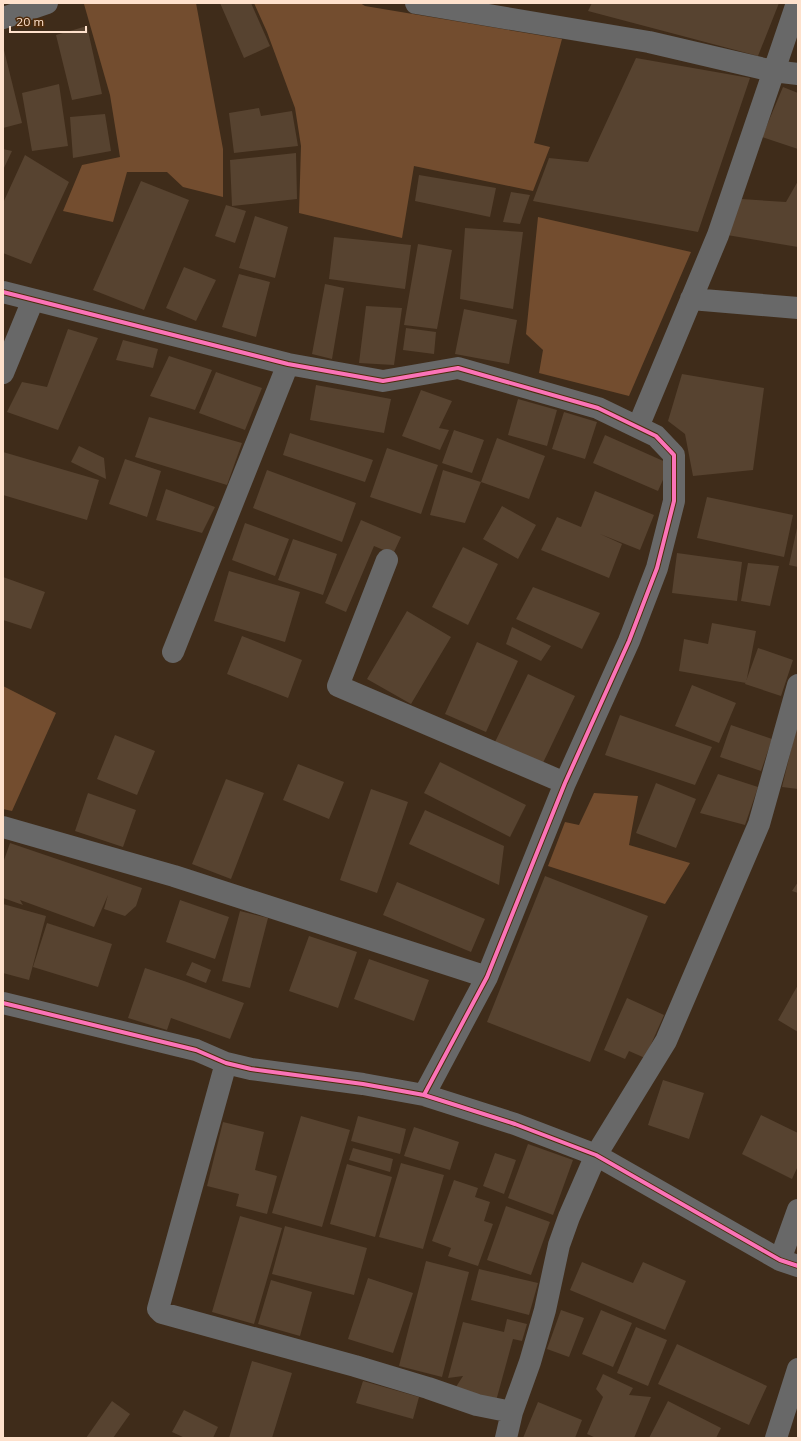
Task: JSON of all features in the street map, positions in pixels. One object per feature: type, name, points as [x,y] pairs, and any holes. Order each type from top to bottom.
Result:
[{"type":"street","points":[[3,18],[47,3]]},
{"type":"street","points":[[416,3],[649,42],[774,71],[798,74]]},
{"type":"street","points":[[638,427],[718,235],[797,3]]},
{"type":"street","points":[[3,292],[288,364],[383,381],[458,368],[598,408],[656,436],[674,455],[674,501],[657,568],[629,641],[565,784],[487,977],[424,1095]]},
{"type":"street","points":[[692,299],[798,308]]},
{"type":"street","points":[[3,373],[32,300]]},
{"type":"street","points":[[173,652],[288,364]]},
{"type":"street","points":[[387,560],[338,686],[565,784]]},
{"type":"street","points":[[506,1438],[512,1412],[530,1362],[545,1310],[559,1245],[580,1190],[596,1155],[666,1041],[759,824],[798,685]]},
{"type":"street","points":[[3,827],[174,876],[487,977]]},
{"type":"street","points":[[3,1003],[196,1050],[226,1063],[251,1069],[364,1084],[424,1095],[515,1124],[596,1155],[789,1263],[798,1210]]},
{"type":"street","points":[[226,1063],[158,1309],[162,1313],[362,1368],[428,1388],[476,1405],[512,1412]]},
{"type":"street","points":[[776,1438],[798,1369]]},
{"type":"shaded area","points":[[196,3],[223,149],[223,197],[183,187],[167,172],[127,172],[113,222],[63,211],[82,165],[120,157],[110,95],[84,4]]},
{"type":"shaded area","points":[[254,3],[360,3],[365,6],[562,39],[534,143],[550,147],[533,191],[414,166],[402,238],[299,213],[301,146],[295,108],[267,32]]},
{"type":"shaded area","points":[[538,217],[691,252],[629,396],[539,373],[543,350],[526,334]]},
{"type":"shaded area","points":[[3,686],[56,713],[12,811],[3,809]]},
{"type":"shaded area","points":[[594,793],[638,796],[629,845],[690,863],[665,904],[548,866],[565,822],[579,825]]},
{"type":"building","points":[[220,3],[251,3],[270,46],[244,58]]},
{"type":"building","points":[[592,3],[779,3],[758,56],[588,11]]},
{"type":"building","points":[[87,26],[102,94],[72,100],[56,35]]},
{"type":"building","points":[[3,46],[22,123],[3,128]]},
{"type":"building","points":[[636,58],[750,78],[698,232],[533,201],[549,158],[588,162]]},
{"type":"building","points":[[59,84],[68,146],[32,151],[22,93]]},
{"type":"building","points":[[783,87],[798,93],[798,149],[762,137]]},
{"type":"building","points":[[259,108],[261,116],[292,111],[298,146],[234,153],[229,113]]},
{"type":"building","points":[[105,114],[111,151],[73,158],[70,117]]},
{"type":"building","points":[[3,149],[12,151],[3,170]]},
{"type":"building","points":[[296,153],[297,199],[232,206],[230,160]]},
{"type":"building","points":[[25,155],[69,182],[31,264],[3,253],[3,203]]},
{"type":"building","points":[[419,175],[496,188],[490,217],[415,201]]},
{"type":"building","points":[[141,181],[189,200],[144,310],[93,290]]},
{"type":"building","points":[[798,181],[798,247],[727,235],[741,199],[786,202]]},
{"type":"building","points":[[511,192],[530,195],[520,224],[503,222]]},
{"type":"building","points":[[226,205],[246,211],[235,243],[215,236]]},
{"type":"building","points":[[255,216],[288,227],[275,278],[239,268]]},
{"type":"building","points":[[465,228],[523,232],[513,309],[460,299]]},
{"type":"building","points":[[334,237],[411,245],[405,289],[329,279]]},
{"type":"building","points":[[418,244],[452,250],[437,329],[404,325]]},
{"type":"building","points":[[184,267],[216,280],[196,321],[166,308]]},
{"type":"building","points":[[239,274],[270,282],[256,337],[222,327]]},
{"type":"building","points":[[325,284],[344,288],[332,359],[312,354]]},
{"type":"building","points":[[366,306],[402,308],[394,365],[359,363]]},
{"type":"building","points":[[464,309],[517,320],[509,364],[455,354]]},
{"type":"building","points":[[406,328],[436,332],[434,354],[403,350]]},
{"type":"building","points":[[68,329],[98,338],[58,430],[7,412],[22,382],[47,387]]},
{"type":"building","points":[[123,340],[158,349],[153,368],[116,360]]},
{"type":"building","points":[[169,356],[212,370],[195,410],[150,396]]},
{"type":"building","points":[[216,372],[262,388],[245,430],[199,413]]},
{"type":"building","points":[[682,374],[764,388],[753,470],[693,476],[685,434],[668,421]]},
{"type":"building","points":[[316,385],[391,399],[384,433],[310,420]]},
{"type":"building","points":[[421,390],[452,401],[439,428],[449,430],[440,450],[402,436]]},
{"type":"building","points":[[518,399],[557,410],[547,446],[508,435]]},
{"type":"building","points":[[564,412],[597,422],[585,459],[552,449]]},
{"type":"building","points":[[149,417],[242,443],[227,485],[135,457]]},
{"type":"building","points":[[454,430],[484,440],[472,473],[442,463]]},
{"type":"building","points":[[290,433],[373,460],[365,482],[283,455]]},
{"type":"building","points":[[605,435],[670,464],[658,491],[593,463]]},
{"type":"building","points":[[497,438],[545,456],[529,499],[481,482]]},
{"type":"building","points":[[79,446],[104,458],[106,479],[71,462]]},
{"type":"building","points":[[387,448],[438,465],[421,514],[370,497]]},
{"type":"building","points":[[3,452],[99,480],[87,520],[3,495]]},
{"type":"building","points":[[125,459],[161,471],[147,517],[109,504]]},
{"type":"building","points":[[267,470],[356,503],[342,542],[253,508]]},
{"type":"building","points":[[443,470],[481,482],[465,523],[430,515]]},
{"type":"building","points":[[166,489],[215,507],[202,533],[156,520]]},
{"type":"building","points":[[595,491],[654,515],[640,550],[600,534],[622,544],[609,578],[541,550],[557,517],[581,527]]},
{"type":"building","points":[[707,497],[793,515],[784,557],[697,538]]},
{"type":"building","points":[[502,506],[536,525],[518,559],[483,539]]},
{"type":"building","points":[[361,520],[401,537],[393,554],[374,546],[346,612],[325,603]]},
{"type":"building","points":[[245,523],[289,539],[275,576],[232,560]]},
{"type":"building","points":[[798,528],[798,567],[789,565]]},
{"type":"building","points":[[293,539],[337,554],[323,595],[278,580]]},
{"type":"building","points":[[463,547],[498,564],[468,625],[432,607]]},
{"type":"building","points":[[677,553],[742,562],[737,601],[672,593]]},
{"type":"building","points":[[748,563],[779,566],[770,606],[741,601]]},
{"type":"building","points":[[229,571],[300,592],[285,642],[214,621]]},
{"type":"building","points":[[3,577],[45,592],[31,629],[3,620]]},
{"type":"building","points":[[533,587],[600,613],[582,649],[516,619]]},
{"type":"building","points":[[407,611],[451,637],[411,704],[367,679]]},
{"type":"building","points":[[712,623],[756,631],[746,683],[679,671],[684,639],[708,644]]},
{"type":"building","points":[[512,627],[551,646],[541,661],[506,644]]},
{"type":"building","points":[[242,636],[302,660],[288,698],[227,674]]},
{"type":"building","points":[[477,642],[518,661],[486,732],[445,714]]},
{"type":"building","points":[[758,648],[793,660],[781,696],[745,684]]},
{"type":"building","points":[[528,674],[575,696],[542,765],[495,742]]},
{"type":"building","points":[[692,685],[736,703],[719,743],[675,726]]},
{"type":"building","points":[[620,715],[712,747],[695,785],[605,755]]},
{"type":"building","points":[[731,725],[772,739],[761,771],[720,757]]},
{"type":"building","points":[[797,725],[798,726],[798,789],[782,787]]},
{"type":"building","points":[[115,735],[155,751],[137,795],[97,779]]},
{"type":"building","points":[[440,762],[526,805],[510,837],[424,793]]},
{"type":"building","points":[[298,764],[344,782],[329,819],[283,800]]},
{"type":"building","points":[[718,774],[758,787],[745,825],[700,813]]},
{"type":"building","points":[[226,779],[264,793],[231,879],[192,864]]},
{"type":"building","points":[[656,783],[696,799],[676,848],[636,833]]},
{"type":"building","points":[[371,789],[408,802],[377,893],[340,880]]},
{"type":"building","points":[[88,793],[136,810],[123,847],[75,831]]},
{"type":"building","points":[[425,810],[504,846],[499,885],[409,844]]},
{"type":"building","points":[[10,843],[142,888],[136,906],[125,916],[104,909],[108,895],[94,927],[20,900],[23,905],[3,898],[3,863]]},
{"type":"building","points":[[545,876],[648,916],[590,1062],[487,1022]]},
{"type":"building","points":[[397,882],[485,919],[471,952],[383,915]]},
{"type":"building","points":[[798,882],[798,893],[792,891]]},
{"type":"building","points":[[180,900],[229,917],[215,959],[166,942]]},
{"type":"building","points":[[3,904],[46,916],[29,980],[3,973]]},
{"type":"building","points":[[240,911],[268,918],[250,988],[222,981]]},
{"type":"building","points":[[47,923],[112,944],[98,987],[33,967]]},
{"type":"building","points":[[309,936],[357,952],[338,1008],[289,991]]},
{"type":"building","points":[[369,959],[429,980],[414,1021],[354,999]]},
{"type":"building","points":[[192,962],[211,970],[206,983],[186,975]]},
{"type":"building","points":[[145,968],[244,1003],[230,1039],[171,1018],[167,1030],[128,1018]]},
{"type":"building","points":[[798,985],[798,1032],[778,1020]]},
{"type":"building","points":[[627,998],[664,1015],[645,1058],[629,1051],[625,1059],[604,1050]]},
{"type":"building","points":[[663,1080],[704,1093],[689,1139],[648,1125]]},
{"type":"building","points":[[761,1115],[798,1133],[798,1166],[792,1179],[742,1154]]},
{"type":"building","points":[[301,1116],[350,1130],[322,1227],[272,1213]]},
{"type":"building","points":[[358,1116],[406,1129],[400,1154],[351,1141]]},
{"type":"building","points":[[223,1122],[264,1132],[255,1170],[277,1176],[267,1214],[236,1206],[239,1194],[207,1186]]},
{"type":"building","points":[[414,1127],[459,1142],[450,1170],[404,1156]]},
{"type":"building","points":[[528,1144],[573,1160],[553,1215],[508,1198]]},
{"type":"building","points":[[353,1148],[393,1159],[390,1172],[349,1160]]},
{"type":"building","points":[[495,1153],[516,1160],[504,1194],[483,1186]]},
{"type":"building","points":[[401,1163],[444,1175],[423,1249],[379,1237]]},
{"type":"building","points":[[347,1164],[392,1177],[375,1237],[330,1224]]},
{"type":"building","points":[[454,1180],[478,1188],[475,1197],[490,1202],[484,1221],[493,1224],[478,1266],[448,1256],[451,1248],[432,1241]]},
{"type":"building","points":[[506,1206],[550,1222],[531,1275],[487,1260]]},
{"type":"building","points":[[240,1216],[282,1228],[254,1324],[212,1312]]},
{"type":"building","points":[[285,1226],[367,1248],[354,1295],[272,1274]]},
{"type":"building","points":[[426,1261],[469,1272],[442,1377],[399,1366]]},
{"type":"building","points":[[582,1262],[633,1283],[643,1262],[686,1281],[665,1330],[570,1290]]},
{"type":"building","points":[[479,1269],[538,1283],[529,1315],[471,1300]]},
{"type":"building","points":[[368,1278],[413,1293],[393,1353],[348,1339]]},
{"type":"building","points":[[271,1280],[312,1292],[300,1336],[258,1324]]},
{"type":"building","points":[[561,1310],[584,1318],[569,1357],[547,1349]]},
{"type":"building","points":[[601,1310],[632,1323],[613,1367],[582,1354]]},
{"type":"building","points":[[507,1319],[527,1324],[522,1341],[513,1339],[496,1401],[454,1390],[463,1376],[448,1378],[463,1322],[504,1332]]},
{"type":"building","points":[[636,1327],[667,1340],[648,1386],[617,1373]]},
{"type":"building","points":[[677,1344],[767,1386],[749,1425],[658,1384]]},
{"type":"building","points":[[252,1361],[292,1373],[272,1438],[229,1438]]},
{"type":"building","points":[[603,1374],[633,1388],[629,1395],[651,1397],[634,1438],[596,1438],[587,1434],[603,1397],[596,1389]]},
{"type":"building","points":[[363,1381],[419,1397],[413,1419],[356,1403]]},
{"type":"building","points":[[112,1401],[130,1414],[113,1438],[86,1438]]},
{"type":"building","points":[[668,1401],[721,1428],[716,1438],[649,1438]]},
{"type":"building","points":[[538,1402],[582,1420],[575,1438],[523,1438]]},
{"type":"building","points":[[184,1410],[218,1427],[213,1438],[185,1438],[172,1432]]},
{"type":"cycle path","points":[[3,292],[288,364],[383,381],[458,368],[598,408],[656,436],[674,455],[674,501],[657,568],[629,641],[565,783],[487,977],[424,1095]]},
{"type":"cycle path","points":[[3,1003],[196,1050],[226,1063],[251,1069],[363,1084],[424,1095],[515,1124],[596,1155],[780,1260],[798,1266]]}]
